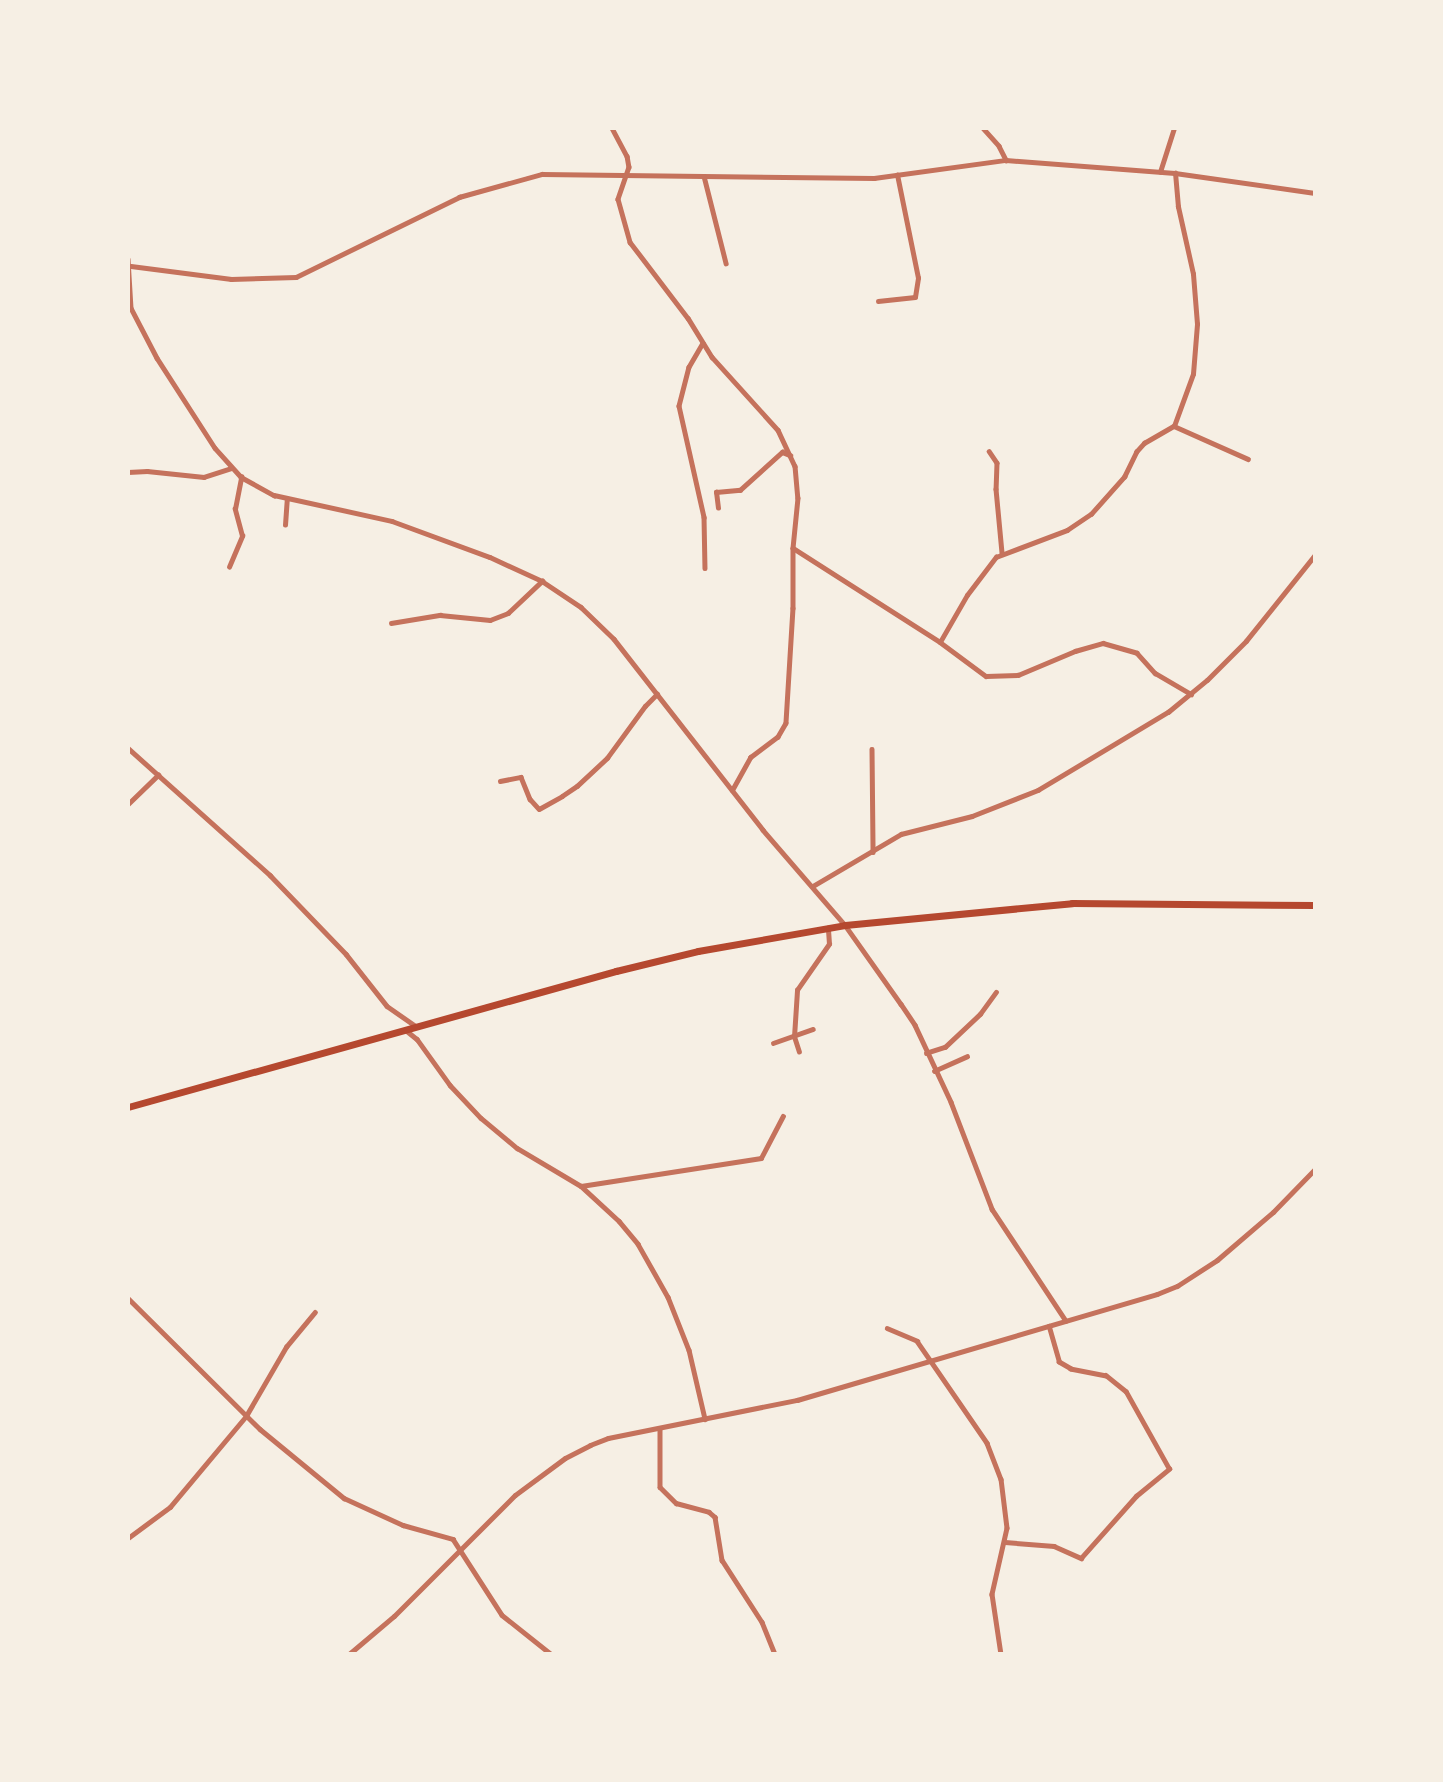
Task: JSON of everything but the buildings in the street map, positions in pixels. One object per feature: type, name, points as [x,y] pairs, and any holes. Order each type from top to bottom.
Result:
[{"type":"main road","points":[[128,1107],[698,950],[845,925],[1072,903],[1315,905]]},
{"type":"street","points":[[612,128],[627,156],[626,176],[618,200],[625,233],[722,369],[762,409],[787,444],[791,455],[798,498],[793,548],[793,608],[786,723],[778,737],[751,757],[733,790]]},
{"type":"street","points":[[983,128],[999,146],[1006,160]]},
{"type":"street","points":[[1160,172],[1174,128]]},
{"type":"street","points":[[129,266],[232,279],[296,277],[459,197],[542,174],[874,178],[1006,160],[1175,173],[1315,193]]},
{"type":"street","points":[[940,642],[981,575],[1002,553],[1066,530],[1090,514],[1124,477],[1136,452],[1144,443],[1174,426],[1193,374],[1197,324],[1193,274],[1178,207],[1175,173]]},
{"type":"street","points":[[878,301],[915,297],[918,278],[897,175]]},
{"type":"street","points":[[704,176],[726,263]]},
{"type":"street","points":[[128,259],[131,308],[157,358],[231,468],[241,477],[259,488],[287,499],[392,522],[490,557],[542,581],[581,607],[614,639],[733,790],[845,925],[915,1025],[934,1071],[951,1102],[997,1220],[1019,1246],[1066,1321]]},
{"type":"street","points":[[703,343],[689,368],[679,406],[704,517],[705,568]]},
{"type":"street","points":[[1174,426],[1248,459]]},
{"type":"street","points":[[989,451],[997,463],[996,489],[1002,553]]},
{"type":"street","points":[[718,509],[716,492],[740,490],[782,452],[791,455]]},
{"type":"street","points":[[128,472],[147,471],[204,477],[231,468]]},
{"type":"street","points":[[229,567],[242,536],[235,509],[241,477]]},
{"type":"street","points":[[285,525],[287,499]]},
{"type":"street","points":[[793,548],[940,642],[974,670],[986,676],[1030,672],[1095,644],[1114,645],[1137,653],[1155,673],[1191,694]]},
{"type":"street","points":[[813,886],[907,831],[972,816],[1038,790],[1129,737],[1191,694],[1254,633],[1315,555]]},
{"type":"street","points":[[391,622],[440,615],[490,621],[508,613],[542,581]]},
{"type":"street","points":[[500,782],[521,776],[530,799],[539,809],[578,786],[607,758],[657,694]]},
{"type":"street","points":[[128,748],[270,875],[346,954],[387,1006],[418,1028]]},
{"type":"street","points":[[872,748],[873,852]]},
{"type":"street","points":[[128,804],[158,775]]},
{"type":"street","points":[[799,1052],[794,1037],[797,990],[829,944],[828,928]]},
{"type":"street","points":[[926,1053],[945,1047],[980,1014],[996,992]]},
{"type":"street","points":[[773,1043],[813,1029]]},
{"type":"street","points":[[407,1031],[417,1039],[461,1098],[496,1131],[581,1186],[620,1221],[650,1263],[689,1349],[705,1419]]},
{"type":"street","points":[[934,1071],[967,1056]]},
{"type":"street","points":[[581,1186],[761,1158],[783,1116]]},
{"type":"street","points":[[349,1654],[394,1616],[515,1494],[565,1458],[608,1438],[797,1400],[1157,1294],[1196,1275],[1241,1241],[1315,1169]]},
{"type":"street","points":[[128,1298],[246,1416],[344,1498],[403,1525],[449,1536],[502,1615],[551,1654]]},
{"type":"street","points":[[128,1538],[170,1507],[246,1416],[286,1347],[315,1312]]},
{"type":"street","points":[[1005,1542],[1054,1546],[1081,1558],[1136,1496],[1169,1469],[1126,1392],[1106,1376],[1071,1369],[1059,1362],[1049,1326]]},
{"type":"street","points":[[887,1328],[912,1337],[992,1452],[1006,1506],[1005,1542],[992,1581],[1001,1654]]},
{"type":"street","points":[[660,1429],[660,1487],[676,1503],[709,1512],[715,1517],[722,1560],[762,1622],[775,1654]]}]
